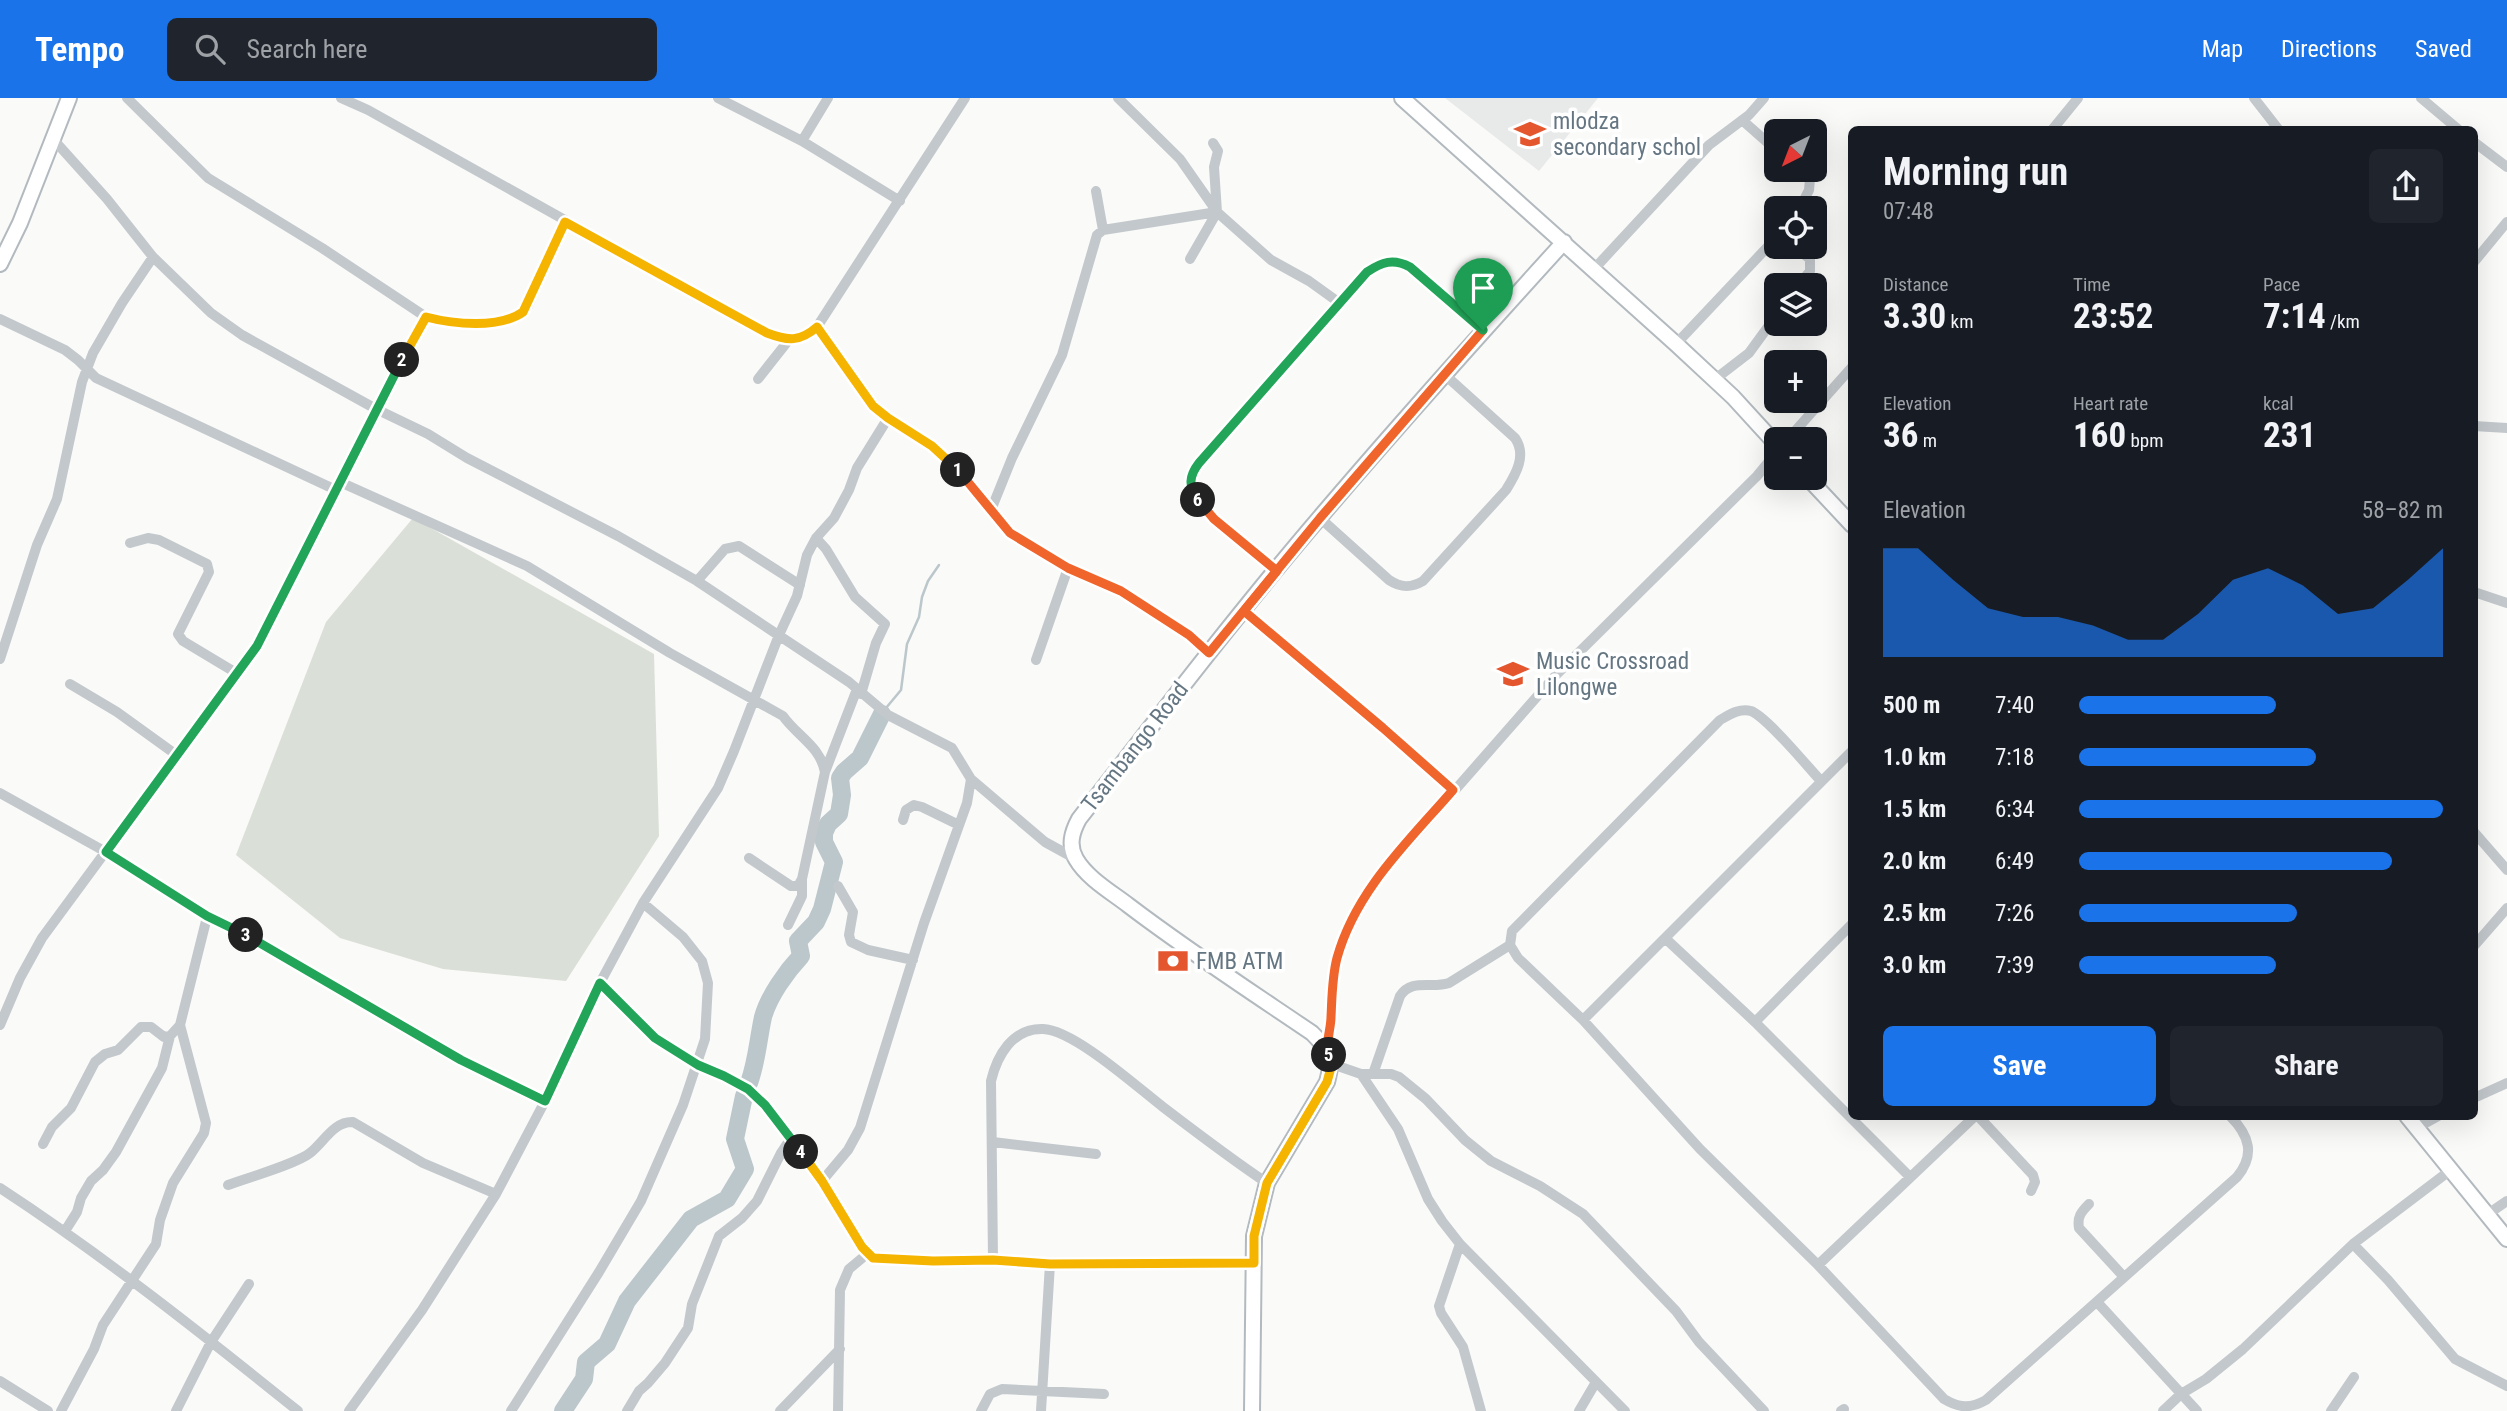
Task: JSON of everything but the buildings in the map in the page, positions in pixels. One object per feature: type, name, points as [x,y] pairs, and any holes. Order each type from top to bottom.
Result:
[{"type":"street","points":[[0,264],[20,223],[69,98]]},
{"type":"street","points":[[127,98],[208,178],[322,248],[426,317],[440,321],[489,323],[517,317],[528,306],[565,222]]},
{"type":"street","points":[[341,98],[368,110],[767,333],[788,341]]},
{"type":"street","points":[[718,98],[802,141],[900,201]]},
{"type":"street","points":[[802,141],[828,98]]},
{"type":"street","points":[[758,379],[788,341],[809,334],[817,327],[965,98]]},
{"type":"street","points":[[1118,98],[1180,159],[1217,212],[1271,260],[1310,281],[1340,304]]},
{"type":"street","points":[[1402,98],[1676,344],[1764,431]]},
{"type":"street","points":[[1594,269],[1709,145],[1742,120],[1764,98]]},
{"type":"street","points":[[2055,126],[2078,98]]},
{"type":"street","points":[[2254,98],[2275,126]]},
{"type":"street","points":[[2421,98],[2454,126]]},
{"type":"street","points":[[1742,120],[1764,139]]},
{"type":"street","points":[[53,139],[107,198],[153,257],[211,313],[242,335],[376,409],[428,434],[467,458],[618,536],[697,581],[859,691],[888,715],[940,740],[952,748],[971,779],[1045,842],[1076,859],[1091,876],[1158,928],[1312,1033],[1327,1048],[1332,1064],[1327,1082],[1267,1183],[1254,1236],[1252,1411]]},
{"type":"street","points":[[1190,259],[1217,212],[1214,167],[1218,151],[1213,144]]},
{"type":"street","points":[[2478,145],[2507,167]]},
{"type":"street","points":[[1096,191],[1103,230]]},
{"type":"street","points":[[991,510],[1012,458],[1062,355],[1097,235],[1103,230],[1217,212]]},
{"type":"street","points":[[2478,257],[2507,222]]},
{"type":"street","name":"Tsambango Road","points":[[1076,859],[1071,842],[1079,819],[1209,653],[1444,374],[1564,242]]},
{"type":"street","points":[[1676,344],[1764,251]]},
{"type":"street","points":[[0,659],[37,545],[57,499],[74,415],[87,370],[122,303],[153,257]]},
{"type":"street","points":[[1277,571],[1205,510],[1195,497],[1190,479],[1199,463],[1367,272],[1378,265],[1389,261],[1410,267],[1483,330]]},
{"type":"street","points":[[0,1025],[20,978],[42,938],[238,674],[274,616],[376,409],[426,317]]},
{"type":"street","points":[[0,319],[65,350],[96,378],[338,486],[527,566],[670,653],[782,716],[789,726],[814,747],[820,755],[825,772]]},
{"type":"street","points":[[817,327],[873,406],[932,446],[961,474],[1010,533],[1068,568],[1121,591],[1189,635],[1209,653]]},
{"type":"street","points":[[1714,380],[1748,353],[1764,332]]},
{"type":"street","points":[[1799,427],[1848,372]]},
{"type":"street","points":[[1320,518],[1389,580],[1396,585],[1415,586],[1423,581],[1506,490],[1514,478],[1522,454],[1520,446],[1515,438],[1444,374]]},
{"type":"street","points":[[349,1411],[422,1310],[496,1194],[545,1101],[600,983],[643,903],[718,788],[800,585],[807,555],[816,538],[834,518],[857,468],[888,418]]},
{"type":"street","points":[[2478,426],[2507,428]]},
{"type":"street","points":[[1327,1048],[1337,958],[1350,922],[1369,888],[1556,675],[1764,467]]},
{"type":"street","points":[[1819,490],[1848,521]]},
{"type":"street","points":[[130,543],[148,538],[159,540],[207,564],[209,572],[178,634],[183,640],[238,674]]},
{"type":"street","points":[[788,925],[800,904],[802,879],[825,772],[885,624],[856,597],[826,549],[816,538]]},
{"type":"street","points":[[697,581],[724,549],[739,546],[800,585]]},
{"type":"street","points":[[1036,660],[1068,568]]},
{"type":"street","points":[[2478,593],[2507,603]]},
{"type":"street","points":[[1244,611],[1453,790]]},
{"type":"street","points":[[70,684],[117,712],[178,756]]},
{"type":"street","points":[[1821,781],[1763,719],[1750,711],[1735,711],[1720,720],[1512,931],[1510,945],[1518,958],[1583,1020],[1700,1149],[1818,1265],[1935,1391],[1954,1406],[1976,1406],[1986,1400],[2237,1177],[2246,1166],[2250,1152],[2245,1137],[2233,1120]]},
{"type":"street","points":[[1583,1020],[1848,755]]},
{"type":"street","points":[[822,1181],[848,1150],[860,1128],[959,825],[971,779]]},
{"type":"street","points":[[0,793],[106,852],[207,916],[247,936],[461,1060],[545,1101]]},
{"type":"street","points":[[903,820],[906,810],[914,805],[959,825]]},
{"type":"street","points":[[2478,837],[2507,870]]},
{"type":"street","points":[[749,858],[790,886],[798,886],[802,879]]},
{"type":"street","points":[[838,886],[853,912],[849,935],[851,943],[867,950],[913,960]]},
{"type":"street","points":[[511,1411],[641,1200],[683,1105],[705,1039],[707,974],[696,951],[643,903]]},
{"type":"street","points":[[2478,941],[2507,908]]},
{"type":"street","points":[[65,1231],[91,1181],[116,1152],[162,1068],[170,1036],[180,1025],[207,916]]},
{"type":"street","points":[[1755,1022],[1848,928]]},
{"type":"street","points":[[1666,939],[1755,1022],[1848,1115]]},
{"type":"street","points":[[1373,1074],[1405,988],[1449,983],[1510,945]]},
{"type":"street","points":[[600,983],[655,1038],[698,1065],[748,1089],[765,1105],[822,1181],[867,1254],[881,1259],[993,1260],[1050,1264],[1254,1263]]},
{"type":"street","points":[[61,1411],[94,1349],[103,1325],[156,1244],[160,1220],[173,1184],[204,1133],[206,1123],[180,1025]]},
{"type":"street","points":[[43,1144],[52,1127],[71,1108],[100,1058],[118,1050],[141,1027],[150,1027],[164,1037],[170,1036]]},
{"type":"street","points":[[993,1260],[991,1081],[998,1058],[1011,1041],[1032,1030],[1053,1031],[1091,1052],[1267,1183]]},
{"type":"street","points":[[1332,1064],[1361,1073],[1391,1074],[1399,1077],[1491,1161],[1540,1185],[1583,1214],[1676,1311],[1699,1342],[1764,1411]]},
{"type":"street","points":[[1361,1073],[1398,1129],[1428,1199],[1442,1221],[1460,1244],[1625,1411]]},
{"type":"street","points":[[2478,1096],[2507,1083]]},
{"type":"street","points":[[1853,1120],[1909,1176]]},
{"type":"street","points":[[1818,1265],[1909,1176],[1972,1120]]},
{"type":"street","points":[[1981,1120],[2033,1175],[2035,1182],[2031,1191]]},
{"type":"street","points":[[228,1185],[309,1154],[339,1124],[346,1121],[353,1122],[423,1164],[496,1194]]},
{"type":"street","points":[[2413,1122],[2507,1239]]},
{"type":"street","points":[[627,1411],[639,1391],[665,1363],[688,1328],[692,1304],[719,1236],[742,1218],[757,1201],[791,1138]]},
{"type":"street","points":[[993,1142],[1096,1154]]},
{"type":"street","points":[[2163,1411],[2181,1394],[2206,1379],[2243,1349],[2353,1244],[2452,1169]]},
{"type":"street","points":[[0,1188],[65,1231],[298,1411]]},
{"type":"street","points":[[2488,1214],[2507,1201]]},
{"type":"street","points":[[2089,1204],[2081,1211],[2079,1228],[2124,1277]]},
{"type":"street","points":[[1460,1244],[1439,1306],[1463,1347],[1481,1411]]},
{"type":"street","points":[[2353,1244],[2455,1359],[2507,1386]]},
{"type":"street","points":[[838,1411],[839,1290],[849,1269],[867,1254]]},
{"type":"street","points":[[1041,1411],[1050,1264]]},
{"type":"street","points":[[176,1411],[211,1342],[249,1284]]},
{"type":"street","points":[[2097,1302],[2197,1411]]},
{"type":"street","points":[[780,1411],[840,1349]]},
{"type":"street","points":[[2331,1411],[2354,1377]]},
{"type":"street","points":[[0,1381],[48,1411]]},
{"type":"street","points":[[1579,1411],[1597,1382]]},
{"type":"street","points":[[981,1411],[990,1394],[996,1390],[1104,1394]]},
{"type":"shaded area","name":"mlodza secondary schol","points":[[1445,98],[1598,98],[1539,171]]},
{"type":"shaded area","points":[[413,518],[654,654],[659,836],[566,981],[443,969],[340,938],[236,855],[326,622]]},
{"type":"waterway","points":[[886,708],[901,690],[907,644],[919,617],[928,581],[939,565]]},
{"type":"waterway","points":[[749,1083],[769,1001],[801,956],[798,941],[816,922],[822,909],[834,862],[824,842],[824,833],[828,824],[839,814],[842,795],[840,778],[860,758],[882,714]]},
{"type":"waterway","points":[[563,1411],[584,1379],[586,1362],[607,1344],[627,1301],[691,1219],[727,1199],[745,1169],[735,1139],[744,1096]]},
{"type":"place","name":"mlodza secondary schol","points":[[1530,134]]},
{"type":"place","name":"Music Crossroad Lilongwe","points":[[1513,674]]},
{"type":"place","name":"FMB ATM","points":[[1173,961]]},
{"type":"route","points":[[1483,330],[1320,518],[1277,571],[1209,653],[1189,635],[1121,591],[1068,568],[1010,533],[961,474],[932,446],[873,406],[817,327],[809,334],[788,341],[767,333],[565,222],[528,306],[517,317],[489,323],[440,321],[426,317],[376,409],[257,646],[106,852],[207,916],[247,936],[461,1060],[545,1101],[600,983],[655,1038],[698,1065],[748,1089],[765,1105],[822,1181],[862,1247],[873,1258],[1050,1264],[1254,1263],[1254,1236],[1267,1183],[1327,1082],[1332,1064],[1327,1048],[1331,1031],[1332,985],[1337,958],[1350,922],[1369,888],[1453,790],[1244,611],[1277,571],[1205,510],[1195,497],[1190,479],[1199,463],[1367,272],[1378,265],[1389,261],[1410,267],[1483,330]]}]
